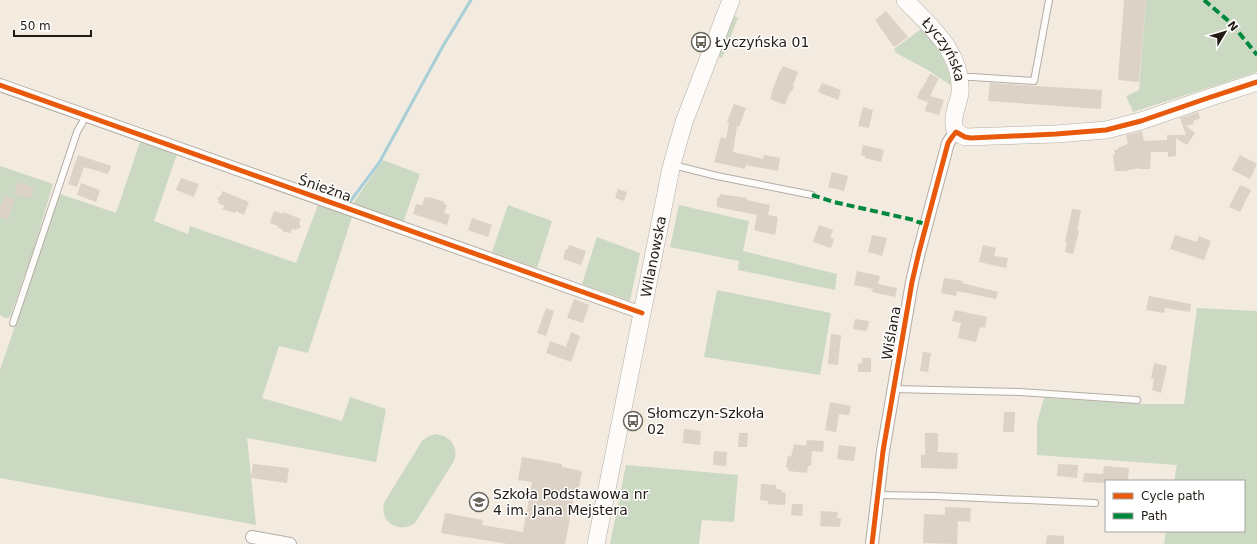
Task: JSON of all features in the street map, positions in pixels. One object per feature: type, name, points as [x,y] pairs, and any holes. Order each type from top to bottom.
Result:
[{"type":"main road","name":"Wilanowska","points":[[596,544],[672,164],[687,115],[731,0]]},
{"type":"main road","name":"Łyczyńska","points":[[905,0],[931,28],[949,50],[955,61],[960,77],[959,96],[954,123],[956,132]]},
{"type":"main road","points":[[956,132],[965,137],[971,138],[1106,130],[1141,121],[1257,82]]},
{"type":"street","name":"Śnieżna","points":[[0,85],[642,313]]},
{"type":"street","name":"Wiślana","points":[[872,544],[883,451],[912,282],[948,143],[956,132]]},
{"type":"street","points":[[252,537],[290,544]]},
{"type":"lane","points":[[960,77],[1034,81],[1048,0]]},
{"type":"lane","points":[[13,324],[78,132],[86,116]]},
{"type":"lane","points":[[672,164],[716,176],[812,195]]},
{"type":"lane","points":[[893,389],[1020,392],[1137,400]]},
{"type":"lane","points":[[878,495],[1095,503]]},
{"type":"green space","points":[[1146,0],[1257,0],[1257,72],[1133,112],[1126,96],[1139,90]]},
{"type":"green space","points":[[731,15],[738,18],[722,58],[715,55]]},
{"type":"green space","points":[[921,29],[942,55],[953,87],[928,70],[896,53],[894,49]]},
{"type":"green space","points":[[140,142],[177,154],[154,221],[188,234],[190,226],[296,263],[318,205],[352,217],[308,353],[279,346],[262,398],[342,421],[350,397],[386,409],[376,462],[247,438],[256,525],[0,478],[0,370],[60,194],[116,213]]},
{"type":"green space","points":[[383,160],[420,174],[403,223],[352,205]]},
{"type":"green space","points":[[0,166],[53,184],[33,252],[10,317],[6,318],[0,315]]},
{"type":"green space","points":[[508,205],[552,221],[537,268],[492,252]]},
{"type":"green space","points":[[679,205],[749,221],[743,251],[837,274],[835,290],[738,270],[739,261],[670,247]]},
{"type":"green space","points":[[597,237],[640,253],[630,301],[582,284]]},
{"type":"green space","points":[[717,290],[831,313],[820,375],[704,357]]},
{"type":"green space","points":[[1197,308],[1257,311],[1257,544],[1164,544],[1166,532],[1245,532],[1245,480],[1174,480],[1177,465],[1037,455],[1037,423],[1044,398],[1144,404],[1184,404]]},
{"type":"green space","points":[[436,434],[446,437],[452,443],[455,452],[454,461],[415,523],[409,526],[396,527],[387,520],[384,515],[383,508],[385,501],[422,441],[429,436]]},
{"type":"green space","points":[[626,465],[738,475],[734,522],[702,520],[699,544],[610,544]]},
{"type":"building","points":[[1124,0],[1146,0],[1139,82],[1118,80]]},
{"type":"building","points":[[886,11],[908,37],[894,47],[875,20]]},
{"type":"building","points":[[783,66],[798,72],[793,85],[794,87],[790,92],[785,105],[770,99],[780,70],[781,71]]},
{"type":"building","points":[[930,74],[939,78],[930,96],[944,100],[939,115],[925,111],[929,97],[927,102],[917,98],[921,88],[922,89]]},
{"type":"building","points":[[822,83],[841,90],[838,100],[818,92]]},
{"type":"building","points":[[990,83],[1102,90],[1101,109],[988,101]]},
{"type":"building","points":[[734,104],[746,108],[739,127],[737,126],[733,152],[763,159],[764,155],[780,158],[778,171],[746,165],[745,169],[714,162],[721,137],[726,139],[729,123],[727,122]]},
{"type":"building","points":[[863,107],[873,110],[869,128],[858,126]]},
{"type":"building","points":[[1198,112],[1200,118],[1193,121],[1194,124],[1186,126],[1195,133],[1187,145],[1176,138],[1176,156],[1168,157],[1168,152],[1151,152],[1150,169],[1138,168],[1126,171],[1115,171],[1113,156],[1115,154],[1114,150],[1118,150],[1118,148],[1128,144],[1126,135],[1142,131],[1144,141],[1167,140],[1167,135],[1186,135],[1180,118]]},
{"type":"building","points":[[863,145],[884,150],[881,162],[865,158],[865,156],[861,155]]},
{"type":"building","points":[[78,155],[111,166],[108,174],[84,167],[77,187],[68,184]]},
{"type":"building","points":[[1240,155],[1257,164],[1250,179],[1232,170]]},
{"type":"building","points":[[832,172],[848,176],[844,191],[828,187]]},
{"type":"building","points":[[181,178],[199,184],[194,197],[176,190]]},
{"type":"building","points":[[18,182],[34,188],[30,199],[14,194]]},
{"type":"building","points":[[81,183],[100,190],[96,202],[77,195]]},
{"type":"building","points":[[1240,185],[1251,190],[1240,212],[1229,207]]},
{"type":"building","points":[[618,189],[627,192],[624,201],[615,198]]},
{"type":"building","points":[[222,191],[249,202],[244,215],[236,211],[235,213],[222,209],[225,206],[218,203],[219,201],[217,198],[221,196]]},
{"type":"building","points":[[720,194],[747,198],[747,200],[770,205],[768,215],[778,217],[775,235],[754,230],[757,215],[717,207],[717,198]]},
{"type":"building","points":[[4,196],[15,200],[8,220],[0,217],[0,207]]},
{"type":"building","points":[[425,197],[444,202],[444,204],[447,205],[444,213],[450,215],[447,225],[413,214],[416,204],[422,205]]},
{"type":"building","points":[[1072,209],[1081,210],[1077,231],[1079,231],[1073,254],[1065,252],[1067,242],[1065,242]]},
{"type":"building","points":[[274,211],[283,214],[283,212],[301,219],[299,223],[301,227],[295,230],[292,229],[289,233],[282,231],[282,229],[278,228],[278,226],[270,223]]},
{"type":"building","points":[[472,218],[492,225],[488,237],[468,230]]},
{"type":"building","points":[[819,225],[833,230],[830,238],[834,239],[831,248],[813,242]]},
{"type":"building","points":[[872,235],[887,238],[882,256],[868,252]]},
{"type":"building","points":[[1175,235],[1197,242],[1199,236],[1211,241],[1204,260],[1170,249]]},
{"type":"building","points":[[569,245],[586,251],[581,265],[563,259]]},
{"type":"building","points":[[983,245],[996,248],[994,256],[1008,258],[1006,268],[979,262]]},
{"type":"building","points":[[857,271],[880,276],[878,284],[897,288],[895,297],[872,292],[873,289],[854,285]]},
{"type":"building","points":[[944,278],[963,281],[962,283],[998,292],[996,299],[957,291],[956,296],[941,293]]},
{"type":"building","points":[[1149,296],[1191,304],[1190,312],[1165,308],[1164,313],[1146,310]]},
{"type":"building","points":[[574,299],[589,305],[583,323],[567,318]]},
{"type":"building","points":[[546,308],[554,311],[546,336],[537,333]]},
{"type":"building","points":[[955,310],[987,317],[985,328],[980,327],[976,342],[958,338],[961,323],[952,321]]},
{"type":"building","points":[[855,319],[869,321],[867,331],[853,329]]},
{"type":"building","points":[[571,332],[580,336],[571,362],[546,353],[550,341],[566,347]]},
{"type":"building","points":[[831,334],[841,335],[838,365],[828,364]]},
{"type":"building","points":[[923,352],[931,353],[928,372],[920,371]]},
{"type":"building","points":[[862,358],[871,358],[871,372],[858,372],[858,364],[862,363]]},
{"type":"building","points":[[1154,363],[1167,366],[1161,393],[1152,390],[1154,379],[1151,378]]},
{"type":"building","points":[[830,402],[851,406],[849,415],[839,414],[836,432],[825,430]]},
{"type":"building","points":[[1004,412],[1015,412],[1014,432],[1003,432]]},
{"type":"building","points":[[684,429],[701,431],[700,445],[683,443]]},
{"type":"building","points":[[739,433],[748,433],[747,447],[738,447]]},
{"type":"building","points":[[925,433],[938,433],[938,452],[958,453],[957,469],[921,468],[921,455],[925,455]]},
{"type":"building","points":[[807,440],[824,441],[823,452],[812,451],[811,466],[808,466],[807,473],[788,471],[788,468],[786,467],[788,456],[791,457],[794,444],[806,446]]},
{"type":"building","points":[[839,445],[856,447],[854,461],[837,459]]},
{"type":"building","points":[[714,451],[727,452],[726,466],[713,465]]},
{"type":"building","points":[[522,457],[562,464],[562,467],[582,471],[578,492],[575,491],[565,544],[508,544],[441,533],[445,513],[483,520],[482,525],[523,532],[532,482],[518,480]]},
{"type":"building","points":[[253,464],[289,468],[287,483],[251,478]]},
{"type":"building","points":[[1058,464],[1078,465],[1077,478],[1057,476]]},
{"type":"building","points":[[1104,466],[1129,468],[1128,480],[1105,480],[1105,483],[1083,482],[1084,473],[1103,474]]},
{"type":"building","points":[[761,484],[776,485],[776,489],[782,490],[782,492],[786,493],[785,505],[768,504],[768,501],[760,500]]},
{"type":"building","points":[[792,504],[803,504],[802,516],[791,515]]},
{"type":"building","points":[[945,507],[971,508],[970,522],[958,521],[957,544],[923,543],[924,514],[945,515]]},
{"type":"building","points":[[821,511],[838,512],[837,518],[841,518],[840,527],[820,526]]},
{"type":"building","points":[[1047,535],[1064,536],[1064,544],[1046,544]]},
{"type":"waterway","points":[[349,203],[379,163],[443,46],[471,0]]},
{"type":"marked path","points":[[1204,0],[1232,24],[1257,55]]},
{"type":"marked path","points":[[812,195],[834,202],[926,224]]},
{"type":"cycle path","points":[[872,544],[883,451],[912,282],[948,143],[956,132],[965,137],[971,138],[1106,130],[1141,121],[1257,82]]},
{"type":"cycle path","points":[[0,85],[642,313]]},
{"type":"place","name":"Łyczyńska 01","points":[[701,42]]},
{"type":"place","name":"Słomczyn-Szkoła 02","points":[[633,421]]},
{"type":"place","name":"Szkoła Podstawowa nr 4 im. Jana Mejstera","points":[[479,502]]}]
